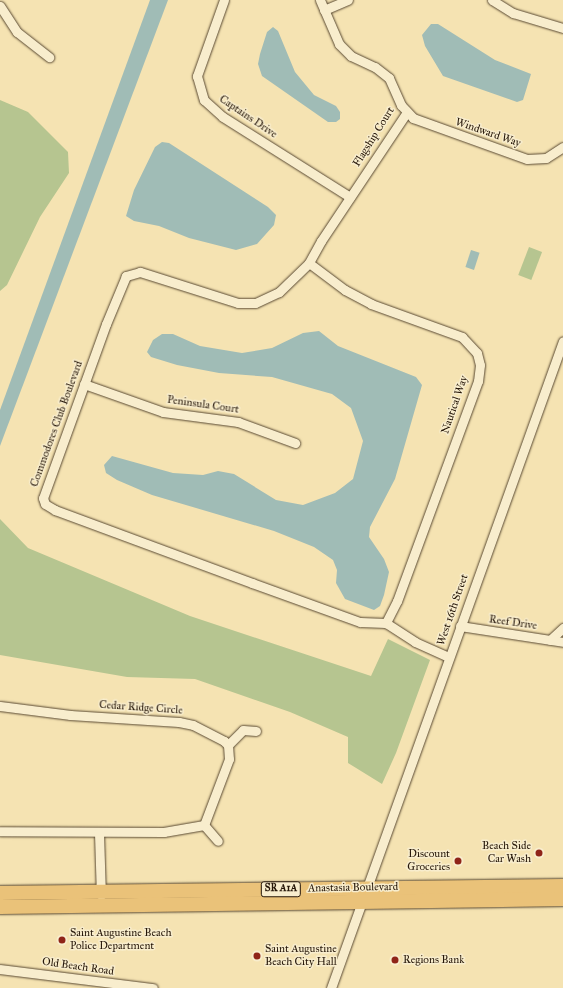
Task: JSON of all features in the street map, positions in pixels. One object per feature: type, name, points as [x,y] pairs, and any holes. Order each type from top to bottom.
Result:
[{"type":"main road","name":"Anastasia Boulevard","points":[[0,907],[101,898],[366,888],[563,886]]},
{"type":"main road","name":"Anastasia Boulevard","points":[[0,893],[101,898],[362,902],[563,899]]},
{"type":"street","name":"Captains Drive","points":[[224,0],[196,76],[204,100],[223,117],[350,197]]},
{"type":"street","name":"Flagship Court","points":[[320,0],[342,47],[351,56],[375,67],[389,78],[406,112],[350,197]]},
{"type":"street","points":[[324,10],[348,0]]},
{"type":"street","points":[[492,0],[514,13],[563,28]]},
{"type":"street","points":[[0,6],[17,32],[50,57]]},
{"type":"street","name":"Windward Way","points":[[406,112],[420,122],[527,159],[546,158],[563,147]]},
{"type":"street","name":"Commodores Club Boulevard","points":[[350,197],[309,263],[284,288],[255,303],[227,301],[140,272],[133,272],[122,281],[45,489],[45,504],[83,521],[360,622],[386,623]]},
{"type":"street","name":"Nautical Way","points":[[309,263],[345,290],[371,304],[462,337],[477,353],[480,365],[478,381],[397,601],[386,623]]},
{"type":"street","name":"West 16th Street","points":[[332,988],[366,888],[563,341]]},
{"type":"street","name":"Peninsula Court","points":[[84,384],[162,412],[238,422],[295,443]]},
{"type":"street","points":[[386,623],[415,642],[449,657]]},
{"type":"street","name":"Reef Drive","points":[[460,626],[563,642]]},
{"type":"street","points":[[550,640],[563,628]]},
{"type":"street","name":"Cedar Ridge Circle","points":[[0,706],[77,715],[179,722],[193,725],[228,745]]},
{"type":"street","points":[[204,825],[229,759],[228,745],[242,730],[256,731]]},
{"type":"street","points":[[0,831],[98,833],[164,832],[204,825]]},
{"type":"street","points":[[204,825],[218,841]]},
{"type":"street","points":[[98,833],[101,898]]},
{"type":"street","name":"Old Beach Road","points":[[0,969],[120,986],[153,988]]},
{"type":"green space","points":[[0,100],[28,112],[68,152],[69,173],[40,217],[7,285],[0,291]]},
{"type":"green space","points":[[529,247],[542,252],[531,280],[518,275]]},
{"type":"green space","points":[[0,519],[28,548],[190,616],[371,676],[388,639],[430,660],[396,753],[382,784],[348,763],[348,737],[290,712],[195,679],[127,677],[0,655]]},
{"type":"water","points":[[150,0],[168,0],[0,446],[0,410]]},
{"type":"water","points":[[431,24],[438,24],[495,60],[531,74],[523,100],[517,102],[443,76],[425,46],[422,35]]},
{"type":"water","points":[[273,27],[278,31],[295,72],[314,95],[336,106],[340,112],[340,119],[336,122],[328,122],[262,76],[258,64],[260,54],[267,32]]},
{"type":"water","points":[[162,142],[169,143],[268,207],[276,215],[274,225],[257,244],[236,250],[189,238],[159,226],[134,221],[126,216],[134,190],[155,147]]},
{"type":"water","points":[[471,250],[480,253],[474,270],[465,267]]},
{"type":"water","points":[[319,331],[338,346],[416,377],[422,385],[395,479],[370,527],[369,537],[384,559],[389,572],[380,606],[374,610],[345,599],[336,583],[337,570],[333,560],[314,547],[274,531],[152,495],[117,480],[106,473],[104,465],[112,456],[173,473],[203,475],[218,471],[234,474],[276,500],[303,505],[335,493],[353,479],[363,441],[351,408],[332,394],[272,377],[219,373],[177,365],[151,357],[147,352],[153,340],[162,334],[173,334],[200,346],[242,353],[272,348],[303,333]]},
{"type":"place","name":"Beach Side Car Wash","points":[[539,853]]},
{"type":"place","name":"Discount Groceries","points":[[458,861]]},
{"type":"place","name":"Saint Augustine Beach Police Department","points":[[62,940]]},
{"type":"place","name":"Saint Augustine Beach City Hall","points":[[257,956]]},
{"type":"place","name":"Regions Bank","points":[[395,960]]}]
